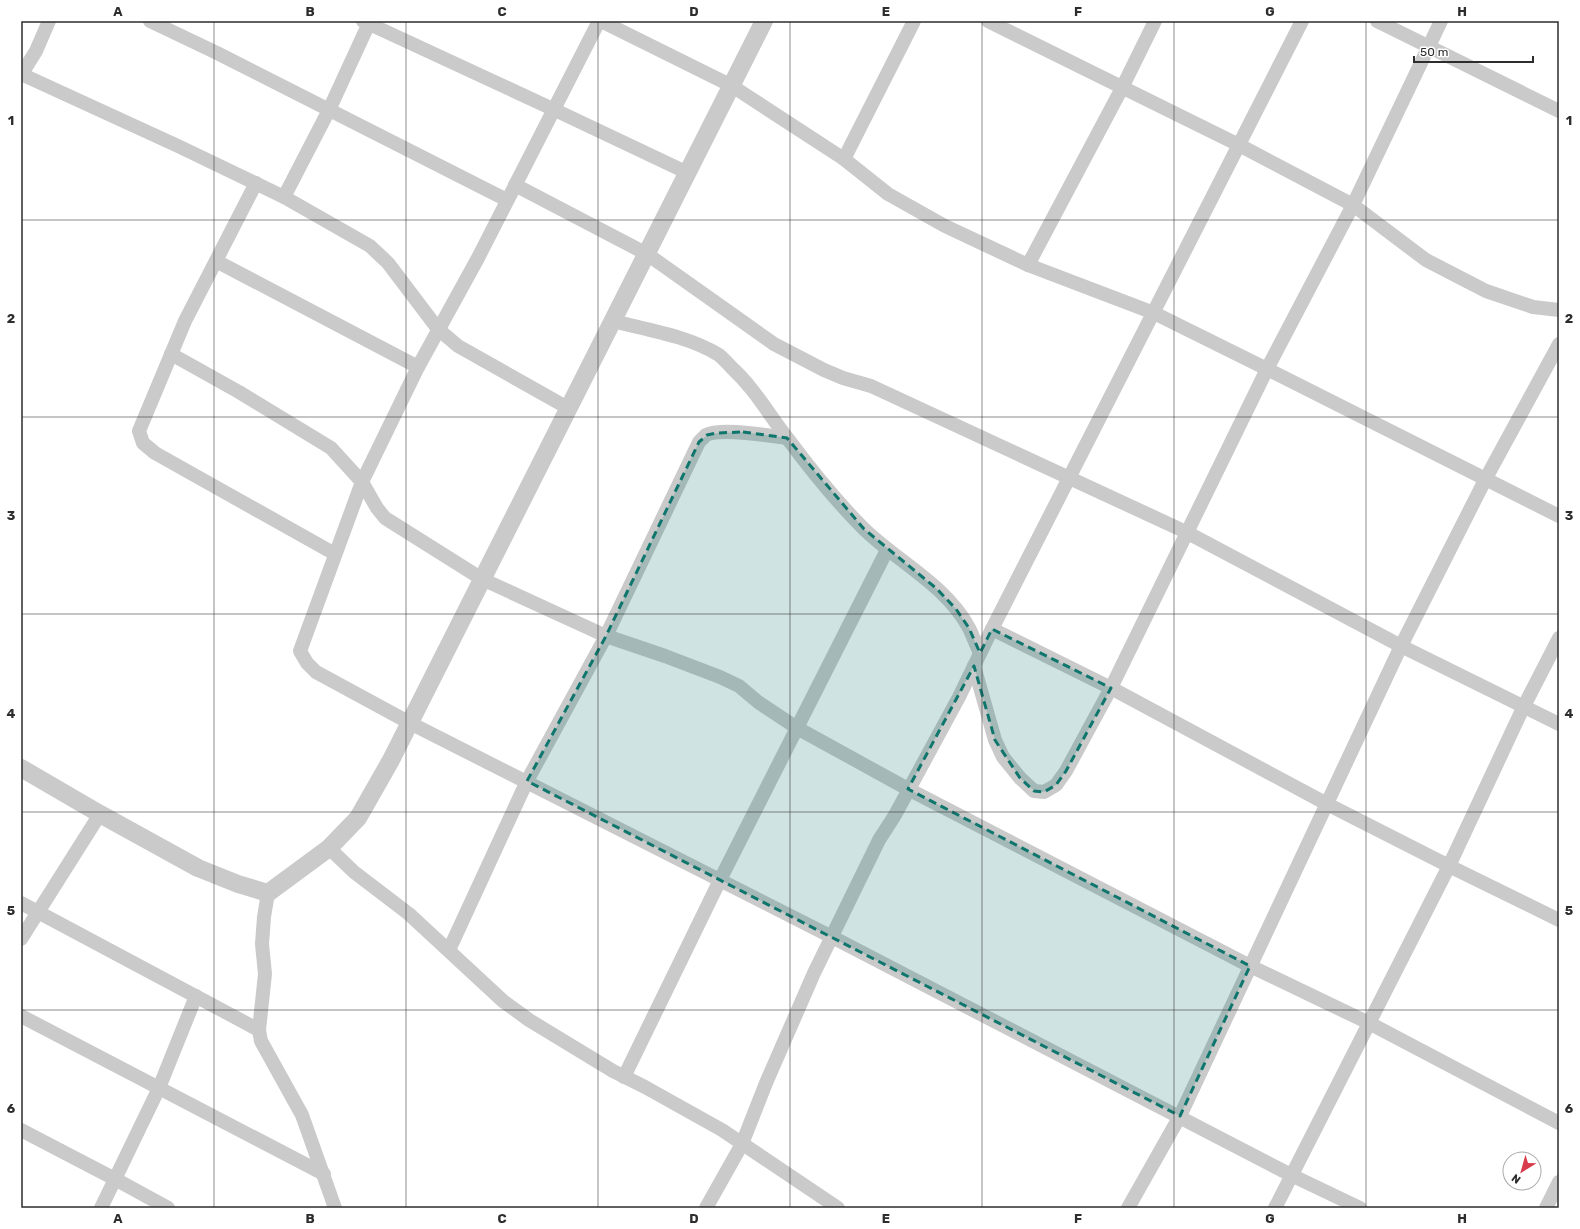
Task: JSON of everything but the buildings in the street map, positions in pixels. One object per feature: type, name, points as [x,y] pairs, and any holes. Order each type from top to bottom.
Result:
[{"type":"street","points":[[49,21],[36,51],[21,75],[256,183],[284,197],[370,246],[388,263],[438,329],[458,346],[568,408]]},
{"type":"street","points":[[150,21],[217,53],[507,200]]},
{"type":"street","points":[[1360,1208],[1291,1175],[1180,1116],[832,937],[410,723],[316,672],[307,663],[300,651],[362,482],[418,367],[478,258],[600,21],[732,86],[844,159],[888,194],[945,226],[1028,265],[1154,313],[1267,368],[1485,480],[1559,516]]},
{"type":"street","points":[[335,1208],[302,1115],[261,1041],[259,1030],[265,974],[262,944],[268,893],[329,848],[358,818],[391,760],[764,21]]},
{"type":"street","points":[[844,159],[914,21]]},
{"type":"street","points":[[1028,265],[1122,88],[1155,21]]},
{"type":"street","points":[[706,1208],[742,1144],[766,1083],[814,974],[879,840],[959,697],[992,629],[1302,21]]},
{"type":"street","points":[[1377,21],[1559,111]]},
{"type":"street","points":[[974,666],[995,740],[1003,757],[1020,778],[1034,791],[1044,792],[1056,785],[1066,771],[1111,688],[1267,368],[1353,205],[1427,47],[1441,21]]},
{"type":"street","points":[[284,197],[328,110],[367,22],[688,173]]},
{"type":"street","points":[[992,22],[1239,145],[1353,205],[1426,260],[1486,291],[1533,307],[1559,310]]},
{"type":"street","points":[[256,183],[185,321],[139,431],[143,443],[155,453],[335,554]]},
{"type":"street","points":[[515,185],[647,254],[774,344],[824,370],[843,378],[871,386],[1186,532],[1401,646],[1523,708],[1559,724]]},
{"type":"street","points":[[216,261],[418,367]]},
{"type":"street","points":[[613,321],[666,334],[700,345],[720,356],[746,381],[787,438],[824,485],[864,529],[887,550],[937,589],[956,609],[969,628],[980,653]]},
{"type":"street","points":[[1128,1208],[1180,1116],[1401,646],[1485,480],[1559,344]]},
{"type":"street","points":[[171,354],[239,392],[331,448],[362,482],[377,508],[385,518],[482,579],[606,636],[665,656],[720,677],[739,686],[758,702],[797,728],[908,789],[1250,966],[1369,1023],[1559,1123]]},
{"type":"street","points":[[448,950],[526,782],[606,636],[700,442],[707,435],[717,433],[743,432],[787,438]]},
{"type":"street","points":[[624,1077],[720,880],[887,550]]},
{"type":"street","points":[[992,629],[1111,688],[1327,804],[1559,920]]},
{"type":"street","points":[[1275,1208],[1449,866],[1523,708],[1559,638]]},
{"type":"street","points":[[21,768],[198,868],[238,884],[268,893]]},
{"type":"street","points":[[21,938],[100,814]]},
{"type":"street","points":[[329,848],[354,872],[409,914],[503,1001],[529,1020],[624,1077],[722,1130],[838,1208]]},
{"type":"street","points":[[21,903],[259,1030]]},
{"type":"street","points":[[101,1208],[159,1088],[196,996]]},
{"type":"street","points":[[21,1016],[324,1174]]},
{"type":"street","points":[[21,1130],[168,1208]]},
{"type":"street","points":[[1546,1208],[1559,1182]]},
{"type":"highlighted area","points":[[743,432],[787,438],[864,529],[937,589],[956,609],[969,628],[980,653],[992,629],[1111,688],[1066,771],[1056,785],[1044,792],[1034,791],[1020,778],[995,740],[974,666],[908,789],[1250,966],[1180,1116],[527,781],[606,636],[699,442],[707,435],[717,433]]}]
